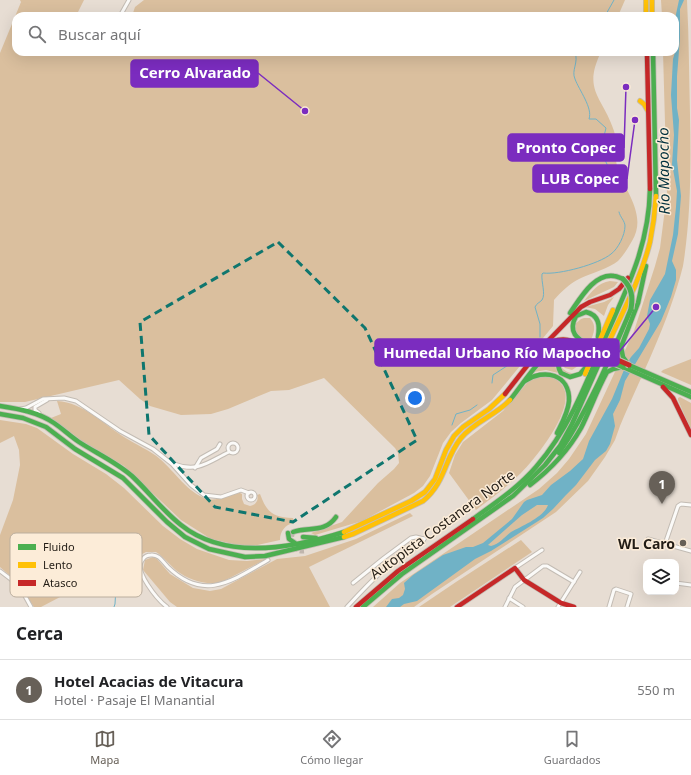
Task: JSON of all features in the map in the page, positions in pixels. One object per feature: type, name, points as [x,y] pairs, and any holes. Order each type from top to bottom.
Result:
[{"type":"main road","points":[[646,0],[646,12]]},
{"type":"main road","points":[[652,0],[652,12]]},
{"type":"main road","name":"Autopista Costanera Norte","points":[[356,607],[371,592],[395,573],[510,491],[535,469],[564,428],[627,287],[644,242],[649,213],[650,186],[647,56]]},
{"type":"main road","name":"Autopista Costanera Norte","points":[[363,607],[397,577],[513,496],[545,465],[560,446],[572,424],[635,283],[647,252],[654,225],[657,193],[653,56]]},
{"type":"main road","points":[[640,100],[646,106],[649,113]]},
{"type":"main road","points":[[629,365],[623,357],[621,349],[640,296],[647,252]]},
{"type":"main road","points":[[0,413],[29,419],[51,430],[75,448],[123,478],[173,527],[190,540],[209,549],[237,556],[258,557],[280,554],[354,528],[426,491],[434,481],[448,445],[454,435],[463,426],[483,414],[498,402],[541,348],[558,332],[580,307],[614,293],[622,286],[634,270]]},
{"type":"main road","points":[[545,465],[558,454],[569,438],[610,359],[633,301],[632,293],[628,285],[617,276],[609,276],[597,280],[546,343]]},
{"type":"main road","points":[[564,428],[610,316],[627,287]]},
{"type":"main road","points":[[589,349],[578,338],[572,325],[575,318],[584,313],[592,314],[599,321],[600,328],[597,349]]},
{"type":"main road","points":[[541,348],[554,341],[564,339],[571,340],[608,358],[629,365],[657,381],[691,392]]},
{"type":"main road","points":[[0,406],[31,412],[43,417],[54,423],[81,444],[123,468],[176,521],[199,536],[217,544],[236,548],[254,549],[320,541],[353,534],[426,499],[435,490],[440,482],[453,450],[463,435],[500,409],[525,381],[546,354],[561,344],[589,349]]},
{"type":"main road","points":[[590,362],[583,371],[573,377],[564,375],[558,368],[558,359],[562,352],[570,349],[597,349],[622,367],[691,397]]},
{"type":"main road","points":[[513,496],[546,473],[564,454],[581,429],[609,371],[622,367]]},
{"type":"main road","points":[[525,381],[536,375],[550,374],[560,379],[568,391],[568,408],[549,451]]},
{"type":"main road","points":[[657,381],[671,395],[691,435]]},
{"type":"main road","points":[[0,413],[11,412],[25,415],[31,412]]},
{"type":"main road","points":[[293,532],[298,530],[311,530],[331,524],[336,517]]},
{"type":"main road","points":[[282,545],[288,533],[289,540],[296,543]]},
{"type":"main road","points":[[303,537],[320,541]]},
{"type":"main road","points":[[304,551],[320,541]]},
{"type":"main road","points":[[457,607],[515,568],[524,580],[560,605],[573,607]]},
{"type":"street","points":[[122,12],[129,0]]},
{"type":"street","points":[[18,409],[26,408],[40,400],[64,398],[76,401],[120,431],[153,449],[172,464],[191,485],[204,495],[221,497],[241,490],[249,493]]},
{"type":"street","points":[[31,412],[34,406],[47,400]]},
{"type":"street","points":[[37,404],[34,407],[35,410],[43,417]]},
{"type":"street","points":[[195,468],[201,458],[217,449],[220,444]]},
{"type":"street","points":[[172,464],[185,468],[195,468],[229,452]]},
{"type":"street","points":[[665,544],[678,506],[681,504],[691,505]]},
{"type":"street","points":[[347,607],[377,576],[422,543],[424,538],[411,538],[353,583]]},
{"type":"street","points":[[648,538],[691,551]]},
{"type":"street","points":[[515,568],[542,550]]},
{"type":"street","points":[[142,562],[146,556],[157,556],[171,570],[182,577],[193,583],[206,586],[227,582],[268,560]]},
{"type":"street","points":[[505,607],[515,587],[545,565],[574,582]]},
{"type":"street","points":[[0,570],[10,578]]},
{"type":"street","points":[[560,605],[580,572]]},
{"type":"street","points":[[142,573],[154,594],[167,607]]},
{"type":"street","points":[[679,583],[691,585]]},
{"type":"street","points":[[609,607],[614,590],[616,589],[631,594],[627,607]]},
{"type":"street","points":[[25,597],[31,607]]},
{"type":"street","points":[[509,598],[522,607]]},
{"type":"highlighted area","points":[[278,242],[365,328],[417,440],[293,522],[215,507],[149,435],[140,322]]},
{"type":"shaded area","points":[[20,0],[84,0],[78,12],[17,12],[21,2]]},
{"type":"shaded area","points":[[144,0],[625,0],[620,12],[133,12],[135,7]]},
{"type":"shaded area","points":[[661,0],[687,0],[690,153],[688,229],[683,266],[663,328],[615,440],[588,481],[556,512],[414,607],[373,607],[400,583],[539,489],[557,473],[569,459],[586,434],[634,331],[660,248],[667,193],[663,56],[679,56],[679,12],[662,12]]},
{"type":"shaded area","points":[[12,24],[12,56],[599,56],[593,76],[594,85],[596,93],[610,119],[615,134],[616,161],[636,211],[636,231],[629,246],[618,261],[575,281],[565,288],[554,300],[553,326],[492,400],[451,432],[443,443],[430,476],[423,486],[414,493],[362,521],[315,535],[311,533],[342,522],[378,483],[399,463],[398,453],[395,448],[324,378],[289,390],[271,391],[228,409],[211,414],[181,415],[150,406],[119,380],[25,402],[0,402],[0,53]]},
{"type":"shaded area","points":[[610,281],[618,282],[614,287],[584,301],[599,286]]},
{"type":"shaded area","points":[[614,297],[608,305],[604,316],[595,309],[585,307],[604,302]]},
{"type":"shaded area","points":[[584,318],[590,318],[594,324],[594,333],[590,342],[579,336],[574,325]]},
{"type":"shaded area","points":[[560,347],[569,347],[555,364],[558,373],[546,370],[534,372],[555,349]]},
{"type":"shaded area","points":[[565,353],[571,353],[582,358],[578,366],[572,370],[563,366],[565,357],[562,360],[561,366],[565,371],[576,374],[567,373],[561,368],[560,361],[561,357]]},
{"type":"shaded area","points":[[691,359],[691,385],[661,372],[663,370]]},
{"type":"shaded area","points":[[539,375],[552,377],[561,384],[565,393],[565,404],[561,417],[545,444],[528,466],[510,483],[476,510],[449,473],[455,455],[463,442],[503,411],[527,383]]},
{"type":"shaded area","points":[[680,397],[691,403],[691,430],[678,400]]},
{"type":"shaded area","points":[[57,401],[76,406],[92,414],[124,437],[152,453],[166,464],[188,487],[200,496],[212,500],[240,493],[242,494],[244,504],[250,506],[255,503],[258,499],[257,495],[260,494],[268,510],[276,515],[293,518],[294,523],[288,525],[284,529],[280,540],[253,546],[242,546],[211,539],[181,520],[124,466],[82,441],[51,418],[61,414]]},
{"type":"shaded area","points":[[0,420],[26,424],[37,428],[73,454],[106,474],[124,488],[163,526],[180,539],[197,549],[229,560],[247,561],[266,559],[222,582],[204,583],[187,577],[177,571],[156,552],[146,552],[142,554],[142,533],[10,533],[10,576],[0,567],[0,535],[13,500],[20,465],[19,450],[14,436],[0,443]]},
{"type":"shaded area","points":[[410,513],[413,516],[309,567],[330,607],[177,607],[170,602],[143,570],[145,560],[153,557],[157,559],[170,574],[193,588],[210,591],[221,589],[277,559],[305,556],[356,539]]},
{"type":"shaded area","points":[[521,540],[532,552],[450,607],[419,607],[456,582]]},
{"type":"shaded area","points":[[27,597],[60,597],[41,607],[34,607]]},
{"type":"water","points":[[679,0],[684,0],[680,9],[679,51],[679,12],[676,12]]},
{"type":"water","points":[[674,56],[679,56],[677,108],[679,120],[677,160],[681,196],[678,234],[672,261],[676,270],[676,280],[661,321],[625,381],[620,400],[613,414],[615,426],[610,444],[606,451],[595,460],[576,485],[543,518],[491,551],[475,559],[417,601],[404,604],[400,607],[386,607],[392,599],[399,598],[403,595],[405,589],[404,583],[413,575],[443,555],[483,543],[512,519],[524,502],[542,495],[551,485],[583,459],[589,441],[612,399],[626,365],[639,348],[649,329],[650,324],[647,316],[650,300],[665,274],[673,235],[677,191],[672,164],[674,135],[671,95]],"holes":[[[537,505],[548,505],[546,509],[537,517],[511,532],[497,544],[491,546],[488,545],[522,515]]]},
{"type":"waterway","points":[[607,12],[614,0]]},
{"type":"waterway","points":[[576,56],[574,76],[587,104],[590,115],[589,119],[596,119],[606,128],[601,148],[603,157],[613,178],[612,192]]},
{"type":"waterway","points":[[540,337],[540,324],[535,307],[543,297],[542,274],[568,271],[588,265],[605,258],[614,252],[619,245],[625,230],[625,224],[619,212]]},
{"type":"waterway","points":[[492,383],[493,375],[513,362]]},
{"type":"waterway","points":[[452,425],[456,414],[470,410],[477,405]]},
{"type":"waterway","points":[[114,607],[115,597]]},
{"type":"tunnel","points":[[293,532],[291,538],[293,545],[297,550],[304,551]]},
{"type":"traffic: fast","points":[[653,56],[656,196]]},
{"type":"traffic: fast","points":[[473,519],[506,495],[529,475],[548,452],[568,421],[592,371],[636,265],[646,229],[650,189]]},
{"type":"traffic: fast","points":[[629,365],[623,357],[621,347],[638,303],[646,266]]},
{"type":"traffic: fast","points":[[570,313],[588,288],[600,279],[607,276],[614,276],[623,279]]},
{"type":"traffic: fast","points":[[623,279],[631,293],[631,309]]},
{"type":"traffic: fast","points":[[559,453],[580,419],[607,364],[631,309]]},
{"type":"traffic: fast","points":[[591,347],[578,338],[573,331],[576,316],[586,312],[594,315],[599,325],[598,337]]},
{"type":"traffic: fast","points":[[510,400],[535,367],[550,351],[564,344],[579,348]]},
{"type":"traffic: fast","points":[[591,347],[597,351]]},
{"type":"traffic: fast","points":[[585,351],[572,349],[564,351],[559,357],[558,365],[561,373],[570,377],[580,374],[586,367]]},
{"type":"traffic: fast","points":[[363,607],[402,574],[513,496],[545,465],[560,446],[572,424],[605,350]]},
{"type":"traffic: fast","points":[[588,352],[623,367]]},
{"type":"traffic: fast","points":[[629,365],[691,392]]},
{"type":"traffic: fast","points":[[623,367],[691,397]]},
{"type":"traffic: fast","points":[[530,485],[545,473],[576,436],[607,372],[623,367]]},
{"type":"traffic: fast","points":[[525,381],[532,377],[548,374],[561,379],[565,385],[568,392],[569,401],[567,410],[557,433]]},
{"type":"traffic: fast","points":[[0,406],[21,410],[48,419],[79,442],[126,471],[168,514],[181,525],[199,536],[218,544],[261,548],[304,543],[344,532]]},
{"type":"traffic: fast","points":[[0,414],[23,418],[46,427],[75,449],[123,478],[167,522],[185,537],[209,549],[245,557],[265,556],[344,537]]},
{"type":"traffic: fast","points":[[293,532],[321,528],[326,526],[336,517]]},
{"type":"traffic: fast","points":[[288,533],[289,539],[295,543]]},
{"type":"traffic: fast","points":[[303,537],[316,538]]},
{"type":"traffic: slow","points":[[646,0],[646,12]]},
{"type":"traffic: slow","points":[[652,0],[652,12]]},
{"type":"traffic: slow","points":[[640,101],[644,104],[648,111]]},
{"type":"traffic: slow","points":[[605,350],[630,297],[646,256],[652,231],[656,196]]},
{"type":"traffic: slow","points":[[585,374],[613,310]]},
{"type":"traffic: slow","points":[[344,532],[411,501],[425,492],[435,479],[446,450],[454,436],[463,427],[489,409],[505,394]]},
{"type":"traffic: slow","points":[[344,537],[423,501],[431,494],[441,478],[455,446],[466,432],[510,400]]},
{"type":"traffic: jam","points":[[647,56],[650,189]]},
{"type":"traffic: jam","points":[[546,343],[581,307],[610,295],[619,289],[628,278]]},
{"type":"traffic: jam","points":[[505,394],[541,348],[547,344],[558,340],[568,340],[586,346]]},
{"type":"traffic: jam","points":[[595,350],[629,365]]},
{"type":"traffic: jam","points":[[663,387],[673,398],[691,435]]},
{"type":"traffic: jam","points":[[356,607],[398,571],[473,519]]},
{"type":"traffic: jam","points":[[457,607],[515,568],[524,580],[561,603],[574,607]]},
{"type":"place","name":"Pronto Copec","points":[[626,87]]},
{"type":"place","name":"Cerro Alvarado","points":[[305,111]]},
{"type":"place","name":"LUB Copec","points":[[635,120]]},
{"type":"place","name":"Humedal Urbano Río Mapocho","points":[[656,307]]},
{"type":"place","name":"Hotel Acacias de Vitacura","points":[[662,504]]},
{"type":"place","name":"WL Caro","points":[[683,543]]},
{"type":"water label","name":"Río Mapocho","points":[[663,171]]}]
